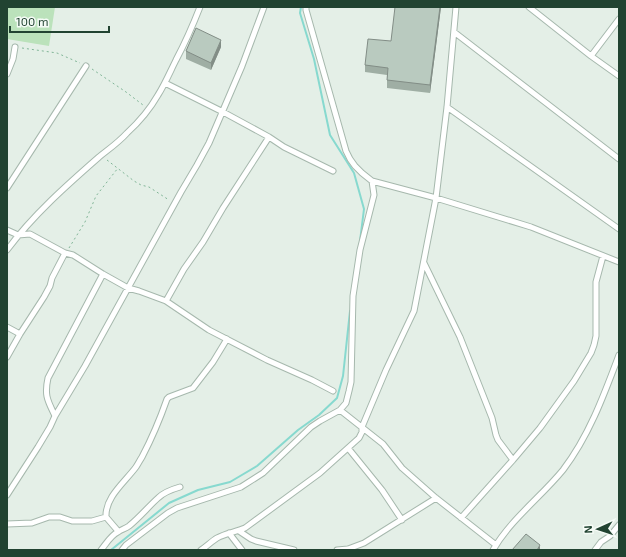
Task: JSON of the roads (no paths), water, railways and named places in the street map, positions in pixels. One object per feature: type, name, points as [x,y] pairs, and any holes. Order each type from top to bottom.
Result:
[{"type":"street","points":[[7,250],[18,235],[56,195],[119,141],[142,117],[165,83],[200,7]]},
{"type":"street","points":[[7,495],[50,427],[180,192],[209,143],[242,66],[264,7]]},
{"type":"street","points":[[306,7],[346,151],[350,159],[362,174],[372,181],[436,198],[531,227],[619,262]]},
{"type":"street","points":[[201,550],[218,538],[245,528],[320,473],[359,438],[362,432],[362,428],[386,370],[412,316],[424,263],[436,198],[447,107],[456,7]]},
{"type":"street","points":[[529,7],[619,76]]},
{"type":"street","points":[[591,56],[619,19]]},
{"type":"street","points":[[454,32],[619,159]]},
{"type":"street","points":[[7,74],[13,59],[15,47]]},
{"type":"street","points":[[7,188],[86,66]]},
{"type":"street","points":[[165,83],[223,112],[269,137],[284,147],[333,171]]},
{"type":"street","points":[[447,107],[619,229]]},
{"type":"street","points":[[166,301],[184,269],[203,242],[269,137]]},
{"type":"street","points":[[122,550],[126,545],[168,513],[177,508],[241,487],[255,479],[311,427],[340,410],[346,403],[351,382],[352,296],[360,250],[374,195],[372,181]]},
{"type":"street","points":[[7,230],[18,235],[30,234],[65,253],[73,255],[128,288],[166,301],[209,330],[267,360],[333,391]]},
{"type":"street","points":[[7,357],[44,297],[65,253]]},
{"type":"street","points":[[461,518],[513,460],[561,400],[591,353],[596,336],[596,282],[603,256]]},
{"type":"street","points":[[424,263],[460,337],[492,418],[498,440],[513,460]]},
{"type":"street","points":[[55,416],[47,400],[46,393],[48,378],[103,274]]},
{"type":"street","points":[[7,327],[20,334]]},
{"type":"street","points":[[118,532],[106,517],[107,507],[114,494],[136,467],[142,457],[159,423],[169,397],[193,388],[213,362],[227,339]]},
{"type":"street","points":[[340,410],[383,444],[402,468],[494,548],[521,514],[564,469],[583,440],[597,412],[619,355]]},
{"type":"street","points":[[348,448],[382,490],[402,520]]},
{"type":"street","points":[[101,550],[112,536],[128,527],[159,497],[180,487]]},
{"type":"street","points":[[337,550],[348,549],[364,543],[436,498]]},
{"type":"street","points":[[7,524],[32,523],[50,517],[92,521],[106,517]]},
{"type":"street","points":[[595,550],[601,542],[610,536],[619,525]]},
{"type":"street","points":[[239,531],[256,541],[294,550]]},
{"type":"street","points":[[229,533],[242,550]]},
{"type":"waterway","points":[[301,7],[300,13],[314,59],[330,135],[354,173],[364,209],[360,241]]},
{"type":"waterway","points":[[111,550],[169,503],[198,490],[230,482],[257,466],[298,430],[319,415],[337,398],[343,376],[350,311]]}]
